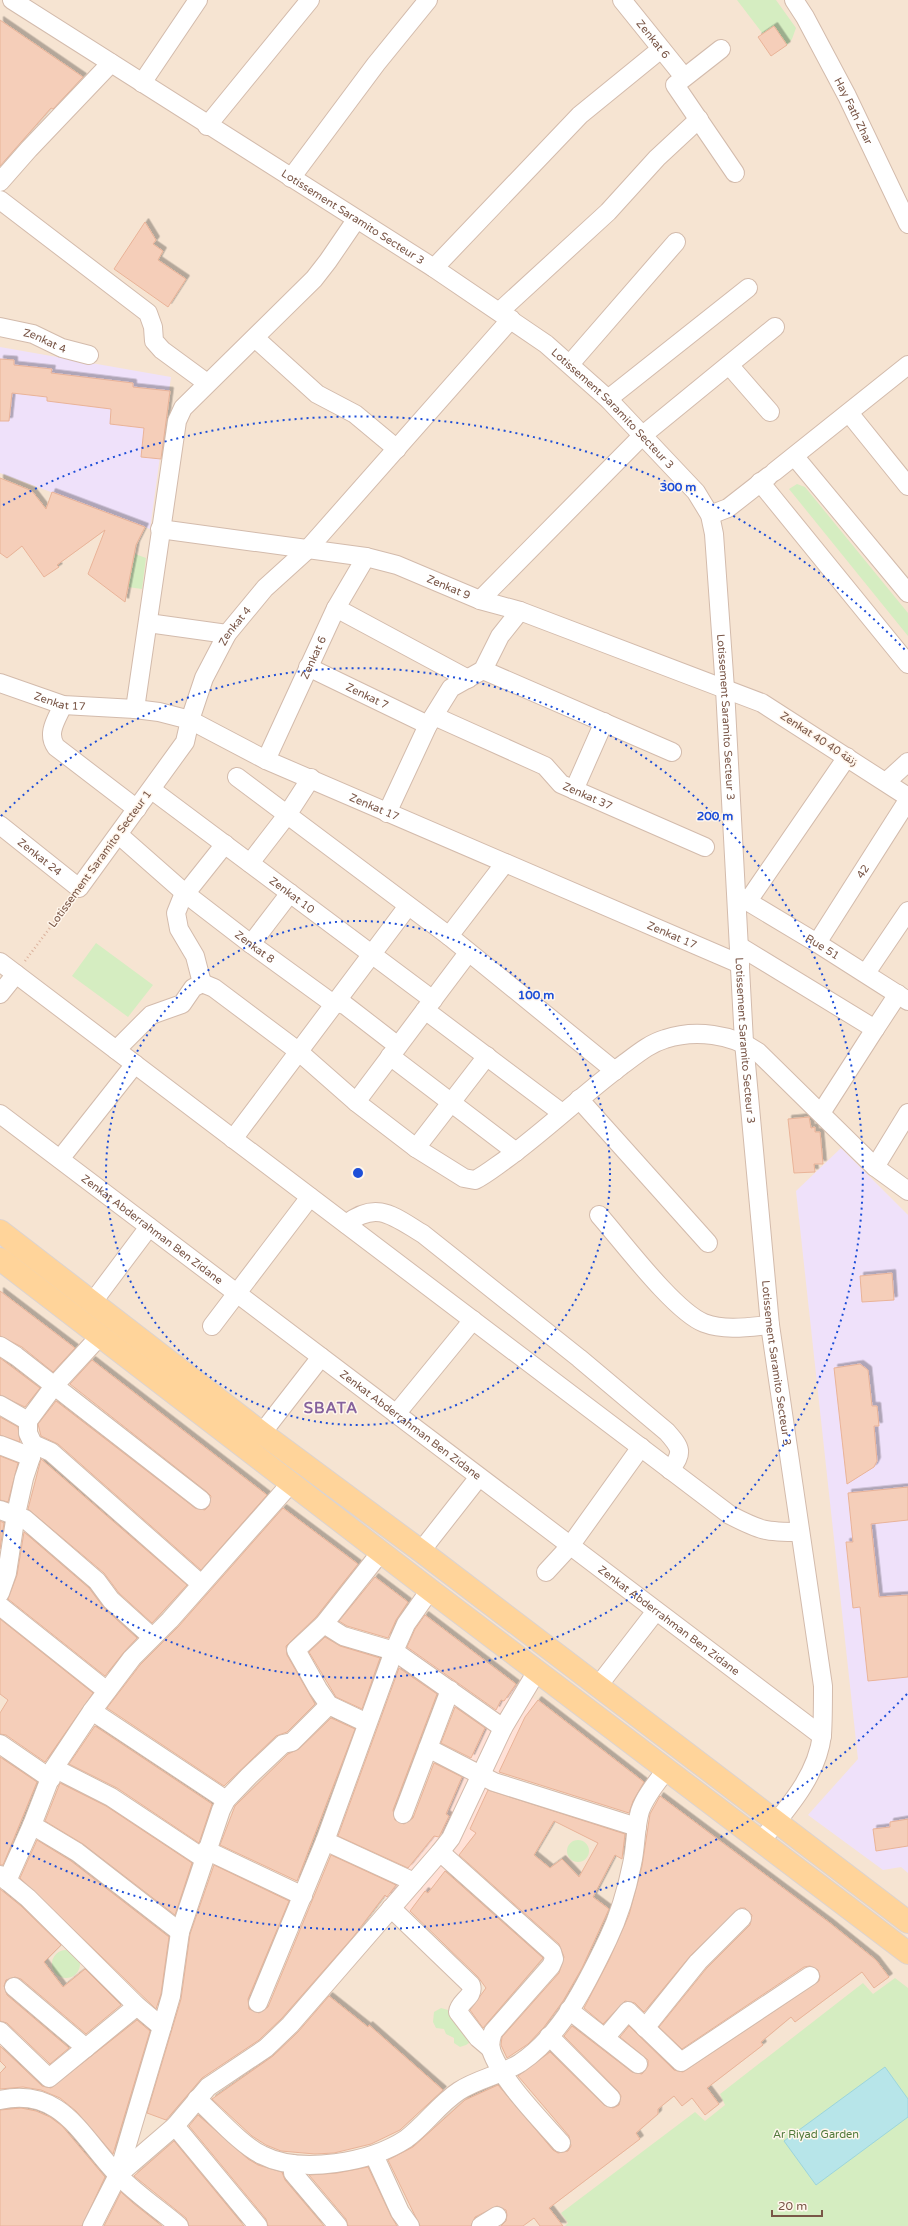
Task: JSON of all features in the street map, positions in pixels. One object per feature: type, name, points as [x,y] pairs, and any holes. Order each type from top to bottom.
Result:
[{"type":"main road","points":[[0,1231],[262,1433],[421,1551],[775,1823],[908,1922]]},
{"type":"main road","points":[[0,1259],[99,1337],[292,1482],[430,1590],[908,1953]]},
{"type":"street","name":"Lotissement Saramito Secteur 3","points":[[12,0],[207,126],[434,268],[505,315],[570,364],[608,399],[696,492],[710,515],[714,534],[742,898],[739,946],[744,1042],[770,1325],[823,1686],[822,1736],[817,1758],[808,1778],[797,1795],[761,1841]]},
{"type":"street","points":[[142,83],[198,0]]},
{"type":"street","points":[[207,126],[310,0]]},
{"type":"street","points":[[291,178],[376,64],[428,0]]},
{"type":"street","name":"Zenkat 6","points":[[622,0],[684,77]]},
{"type":"street","name":"Hay Fath Zhar","points":[[794,0],[805,16],[847,96],[908,224]]},
{"type":"street","points":[[434,268],[580,115],[662,49]]},
{"type":"street","points":[[721,49],[675,84],[735,173]]},
{"type":"street","points":[[0,182],[29,149],[111,63]]},
{"type":"street","name":"Zenkat 4","points":[[190,720],[204,678],[227,634],[266,588],[307,550],[397,449],[505,315],[608,212],[657,158],[699,119]]},
{"type":"street","points":[[0,200],[148,313],[153,327],[154,341],[162,350],[208,383]]},
{"type":"street","points":[[136,709],[160,529],[177,421],[183,408],[314,279],[356,220]]},
{"type":"street","points":[[570,364],[676,242]]},
{"type":"street","points":[[608,399],[748,288]]},
{"type":"street","name":"Zenkat 4","points":[[0,326],[33,334],[62,348],[89,355]]},
{"type":"street","points":[[480,600],[643,435],[774,327]]},
{"type":"street","points":[[255,338],[317,394],[356,414],[397,449]]},
{"type":"street","points":[[729,364],[770,412]]},
{"type":"street","points":[[710,515],[728,508],[795,457],[908,365]]},
{"type":"street","points":[[850,413],[908,486]]},
{"type":"street","points":[[795,457],[908,593]]},
{"type":"street","points":[[768,477],[908,664]]},
{"type":"street","name":"Zenkat 9","points":[[160,529],[307,550],[336,552],[366,557],[397,565],[480,600],[520,612],[725,690]]},
{"type":"street","name":"Zenkat 6","points":[[266,760],[336,608],[366,557]]},
{"type":"street","points":[[336,608],[468,679]]},
{"type":"street","points":[[387,813],[431,720],[452,688],[484,670],[500,636],[520,612]]},
{"type":"street","points":[[148,623],[227,634]]},
{"type":"street","name":"Zenkat 7","points":[[308,667],[431,720]]},
{"type":"street","points":[[484,670],[672,752]]},
{"type":"street","name":"Zenkat 17","points":[[0,683],[63,705],[136,709],[159,712],[190,720],[266,760],[311,778],[387,813],[740,964]]},
{"type":"street","name":"Zenkat 40 زنقة 40","points":[[725,690],[769,707],[908,797]]},
{"type":"street","points":[[63,705],[52,729],[53,742],[56,747],[137,809]]},
{"type":"street","name":"Lotissement Saramito Secteur 1","points":[[79,888],[152,790],[185,742],[190,720]]},
{"type":"street","name":"Zenkat 37","points":[[431,720],[545,766],[560,784],[705,847]]},
{"type":"street","points":[[574,790],[604,722]]},
{"type":"street","points":[[742,898],[847,757]]},
{"type":"street","points":[[886,782],[908,762]]},
{"type":"street","points":[[237,777],[449,936],[468,953],[615,1071]]},
{"type":"street","points":[[250,863],[287,815],[311,778]]},
{"type":"street","name":"Zenkat 10","points":[[152,790],[372,954],[487,1056],[562,1112]]},
{"type":"street","name":"42","points":[[817,943],[908,800]]},
{"type":"street","name":"Zenkat 24","points":[[0,825],[79,888]]},
{"type":"street","name":"Zenkat 8","points":[[119,835],[186,894],[251,944],[328,1000],[345,1005],[452,1102],[516,1152]]},
{"type":"street","points":[[202,983],[196,956],[179,929],[177,920],[178,906],[225,844]]},
{"type":"street","points":[[449,936],[505,863]]},
{"type":"street","points":[[251,944],[290,893]]},
{"type":"street","name":"Rue 51","points":[[742,898],[866,973],[903,998]]},
{"type":"street","points":[[233,1139],[408,906]]},
{"type":"street","points":[[866,973],[908,911]]},
{"type":"street","points":[[739,946],[875,1029]]},
{"type":"street","points":[[356,1102],[468,953]]},
{"type":"street","points":[[0,962],[730,1515],[756,1528],[769,1532],[800,1532]]},
{"type":"street","points":[[0,994],[16,974]]},
{"type":"street","points":[[116,1050],[151,1015],[182,1004],[193,988],[202,983]]},
{"type":"street","points":[[202,983],[214,988],[298,1051],[356,1102],[416,1148],[464,1178],[474,1180],[516,1152],[562,1112],[650,1045],[664,1039],[701,1034],[720,1036],[744,1042],[771,1063],[875,1167],[908,1191]]},
{"type":"street","points":[[822,1113],[875,1029],[903,998]]},
{"type":"street","points":[[416,1148],[487,1056]]},
{"type":"street","points":[[60,1159],[135,1064]]},
{"type":"street","points":[[579,1099],[708,1243]]},
{"type":"street","points":[[875,1167],[908,1113]]},
{"type":"street","name":"Zenkat Abderrahman Ben Zidane","points":[[0,1114],[822,1736]]},
{"type":"street","points":[[212,1326],[310,1197]]},
{"type":"street","points":[[346,1224],[360,1214],[370,1211],[385,1213],[397,1218],[423,1234],[579,1358],[667,1432],[678,1445],[680,1452],[678,1460],[670,1470]]},
{"type":"street","points":[[599,1214],[680,1308],[704,1323],[730,1328],[770,1325]]},
{"type":"street","points":[[92,1303],[149,1226]]},
{"type":"street","points":[[396,1414],[473,1320]]},
{"type":"street","points":[[0,1593],[7,1573],[8,1512],[24,1478],[32,1451],[28,1433],[28,1421],[54,1386],[99,1337]]},
{"type":"street","points":[[0,1346],[16,1356],[201,1500]]},
{"type":"street","points":[[262,1433],[321,1357]]},
{"type":"street","points":[[0,1405],[28,1421]]},
{"type":"street","points":[[0,1445],[32,1451],[51,1452],[201,1584]]},
{"type":"street","points":[[546,1572],[570,1546],[640,1447]]},
{"type":"street","points":[[421,1551],[479,1477]]},
{"type":"street","points":[[162,2027],[137,2006],[28,1898],[4,1878],[32,1825],[52,1773],[92,1711],[132,1658],[201,1584],[292,1482]]},
{"type":"street","points":[[8,1512],[26,1519],[97,1581],[111,1600],[152,1637]]},
{"type":"street","points":[[367,1723],[329,1705],[318,1689],[296,1650],[324,1624],[381,1552]]},
{"type":"street","points":[[258,2003],[325,1841],[394,1651],[406,1624],[430,1590]]},
{"type":"street","points":[[0,1606],[107,1691]]},
{"type":"street","points":[[598,1686],[656,1611]]},
{"type":"street","points":[[324,1624],[343,1636],[394,1651],[503,1728]]},
{"type":"street","points":[[118,2175],[175,2126],[208,2087],[266,2048],[290,2025],[440,1852],[451,1838],[479,1775],[503,1728],[537,1671]]},
{"type":"street","points":[[402,1814],[450,1690]]},
{"type":"street","points":[[96,2224],[118,2175],[171,1996],[180,1932],[205,1854],[226,1800],[283,1744],[292,1742],[329,1705]]},
{"type":"street","points":[[92,1711],[226,1800]]},
{"type":"street","points":[[0,1744],[52,1773],[111,1797],[205,1854],[303,1896]]},
{"type":"street","points":[[428,1748],[494,1782],[637,1827]]},
{"type":"street","points":[[197,2099],[262,2155],[294,2164],[353,2160],[390,2149],[408,2137],[459,2091],[502,2071],[529,2056],[549,2036],[569,2010],[608,1939],[617,1918],[632,1864],[640,1812],[645,1799],[667,1769]]},
{"type":"street","points":[[32,1825],[76,1852],[180,1932]]},
{"type":"street","points":[[325,1841],[414,1882]]},
{"type":"street","points":[[440,1852],[552,1952],[554,1958],[551,1966],[493,2032],[490,2041],[491,2049],[502,2071],[538,2118],[561,2142]]},
{"type":"street","points":[[391,1908],[471,1985],[471,1994],[458,2008],[458,2012],[478,2038],[491,2049]]},
{"type":"street","points":[[645,2028],[698,1962],[742,1918]]},
{"type":"street","points":[[605,2038],[628,2011],[680,2062],[810,1976]]},
{"type":"street","points":[[14,1987],[86,2048]]},
{"type":"street","points":[[0,2031],[49,2078],[137,2006]]},
{"type":"street","points":[[569,2010],[597,2034],[605,2038],[638,2064]]},
{"type":"street","points":[[549,2036],[611,2098]]},
{"type":"street","points":[[0,2100],[29,2097],[62,2112],[74,2123],[118,2175],[179,2226]]},
{"type":"street","points":[[175,2126],[258,2226]]},
{"type":"street","points":[[374,2155],[400,2212],[410,2226]]},
{"type":"street","points":[[294,2164],[293,2173],[338,2226]]},
{"type":"street","points":[[480,2226],[497,2216]]},
{"type":"path","name":"Lotissement Saramito Secteur 1","points":[[16,974],[79,888]]},
{"type":"shaded area","points":[[0,0],[908,0],[908,2226],[0,2226]]},
{"type":"shaded area","points":[[0,347],[171,377],[150,529],[0,473]]},
{"type":"shaded area","points":[[841,1148],[908,1215],[908,1873],[901,1867],[883,1870],[808,1815],[858,1759],[796,1191]]},
{"type":"shaded area","points":[[407,1645],[493,1710],[512,1682],[540,1703],[472,1827],[482,1832],[410,1914],[382,1896],[437,1828],[481,1728],[397,1666]]},
{"type":"green space","points":[[737,0],[776,0],[796,28],[792,39],[787,45],[774,26],[763,34]]},
{"type":"green space","points":[[797,484],[805,487],[908,613],[908,636],[789,489]]},
{"type":"green space","points":[[135,554],[146,558],[142,589],[128,587]]},
{"type":"green space","points":[[96,943],[153,985],[128,1017],[72,976]]},
{"type":"green space","points":[[574,1840],[582,1840],[589,1847],[589,1855],[582,1862],[574,1862],[567,1855],[567,1847]]},
{"type":"green space","points":[[66,1950],[76,1954],[80,1964],[76,1974],[66,1978],[56,1974],[52,1964],[56,1954]]},
{"type":"green space","name":"Ar Riyad Garden","points":[[895,1978],[908,1988],[908,2226],[565,2226],[568,2223],[561,2213],[695,2112],[705,2121],[725,2105],[720,2094],[863,1983],[873,1994]]},
{"type":"green space","points":[[441,2008],[448,2010],[472,2041],[460,2047],[454,2043],[454,2038],[446,2034],[444,2029],[436,2028],[433,2022],[434,2012]]},
{"type":"water","points":[[885,2067],[908,2099],[908,2117],[816,2185],[784,2141]]},
{"type":"building","points":[[0,20],[83,77],[53,109],[51,108],[0,166]]},
{"type":"building","points":[[774,26],[787,45],[771,56],[758,37]]},
{"type":"building","points":[[145,222],[156,240],[153,244],[163,251],[158,260],[186,279],[168,307],[114,269]]},
{"type":"building","points":[[0,359],[14,360],[14,365],[52,369],[51,373],[133,383],[133,387],[170,391],[161,459],[141,457],[144,428],[110,424],[111,409],[47,401],[47,397],[12,393],[9,421],[0,421]]},
{"type":"building","points":[[0,478],[32,491],[46,509],[52,492],[145,527],[136,545],[125,602],[88,574],[105,530],[57,565],[59,567],[44,577],[22,546],[7,558],[0,553]]},
{"type":"building","points":[[809,1117],[811,1128],[815,1127],[815,1132],[820,1132],[823,1164],[814,1164],[815,1172],[794,1173],[788,1119]]},
{"type":"building","points":[[892,1273],[894,1300],[862,1302],[860,1276]]},
{"type":"building","points":[[0,1291],[75,1348],[53,1372],[22,1347],[0,1336]]},
{"type":"building","points":[[0,1358],[40,1388],[25,1407],[0,1395]]},
{"type":"building","points":[[92,1360],[267,1495],[201,1570],[58,1444],[41,1436],[38,1424],[56,1401],[195,1508],[205,1510],[209,1506],[211,1496],[207,1492],[70,1384]]},
{"type":"building","points":[[860,1364],[868,1370],[872,1406],[877,1406],[879,1426],[874,1426],[877,1461],[874,1467],[847,1484],[834,1368]]},
{"type":"building","points":[[0,1417],[18,1427],[20,1442],[0,1435]]},
{"type":"building","points":[[0,1456],[18,1463],[8,1502],[0,1500]]},
{"type":"building","points":[[41,1459],[187,1585],[152,1623],[119,1593],[104,1573],[28,1509]]},
{"type":"building","points":[[908,1487],[908,1520],[871,1524],[879,1597],[908,1595],[908,1677],[868,1681],[860,1607],[853,1608],[846,1542],[853,1542],[848,1493]]},
{"type":"building","points":[[283,1508],[358,1564],[316,1617],[286,1646],[287,1655],[315,1704],[287,1732],[276,1736],[224,1786],[107,1708],[140,1665],[178,1627]]},
{"type":"building","points":[[0,1521],[4,1523],[0,1549]]},
{"type":"building","points":[[24,1532],[89,1588],[104,1608],[137,1638],[105,1676],[8,1599],[17,1575]]},
{"type":"building","points":[[375,1577],[408,1602],[396,1620],[388,1638],[347,1626],[339,1621]]},
{"type":"building","points":[[425,1615],[516,1684],[504,1701],[501,1700],[496,1710],[407,1647],[415,1629]]},
{"type":"building","points":[[0,1619],[93,1693],[45,1762],[6,1735],[0,1734],[0,1713],[8,1700],[0,1694]]},
{"type":"building","points":[[325,1637],[340,1646],[380,1658],[362,1709],[336,1697],[309,1652]]},
{"type":"building","points":[[399,1668],[437,1694],[393,1810],[395,1820],[404,1824],[413,1818],[434,1763],[462,1777],[446,1814],[449,1816],[439,1837],[434,1836],[408,1868],[338,1836]]},
{"type":"building","points":[[538,1700],[644,1782],[633,1801],[629,1813],[499,1772],[525,1717]]},
{"type":"building","points":[[455,1707],[485,1728],[471,1758],[441,1743]]},
{"type":"building","points":[[331,1718],[355,1729],[297,1881],[220,1845],[235,1806],[288,1754],[299,1749]]},
{"type":"building","points":[[95,1726],[212,1804],[199,1843],[117,1788],[69,1764]]},
{"type":"building","points":[[0,1757],[37,1782],[3,1865],[0,1865]]},
{"type":"building","points":[[60,1783],[106,1806],[192,1863],[175,1915],[83,1844],[45,1821]]},
{"type":"building","points":[[488,1790],[625,1834],[622,1859],[615,1855],[593,1897],[609,1909],[582,1968],[563,2001],[544,2027],[528,2044],[507,2058],[501,2045],[502,2037],[559,1973],[564,1957],[559,1944],[459,1855],[476,1833],[470,1829]],"holes":[[[554,1821],[598,1843],[579,1877],[562,1859],[550,1868],[534,1855]]]},
{"type":"building","points":[[660,1796],[830,1923],[876,1960],[889,1977],[874,1988],[862,1972],[795,2022],[791,2017],[761,2042],[763,2045],[707,2088],[719,2104],[705,2115],[692,2098],[682,2106],[674,2096],[658,2109],[658,2114],[636,2133],[640,2139],[549,2208],[563,2226],[540,2226],[534,2218],[523,2226],[501,2226],[506,2221],[506,2210],[497,2206],[475,2217],[471,2226],[420,2226],[388,2160],[413,2147],[465,2100],[498,2085],[553,2150],[558,2153],[568,2151],[571,2146],[569,2136],[518,2076],[550,2052],[604,2105],[613,2108],[619,2105],[621,2096],[618,2091],[564,2036],[572,2026],[632,2072],[642,2074],[648,2066],[648,2060],[620,2037],[629,2026],[674,2070],[683,2072],[819,1981],[820,1976],[818,1970],[810,1966],[804,1967],[682,2049],[659,2027],[706,1969],[750,1925],[752,1915],[745,1908],[740,1908],[691,1955],[644,2012],[635,2003],[625,2001],[603,2024],[584,2008],[609,1960],[629,1915],[642,1866],[650,1814]]},
{"type":"building","points":[[908,1819],[908,1846],[876,1851],[873,1829],[890,1827],[890,1822]]},
{"type":"building","points":[[37,1840],[71,1861],[169,1937],[161,1994],[156,2009],[20,1878]]},
{"type":"building","points":[[331,1855],[396,1885],[387,1897],[385,1895],[353,1937],[282,2018],[259,2040],[202,2078],[166,2120],[147,2113],[181,1999],[190,1934],[214,1865],[289,1901],[248,1999],[249,2009],[259,2013],[268,2007]]},
{"type":"building","points":[[445,1871],[543,1958],[483,2028],[470,2010],[486,1988],[478,1977],[410,1911],[425,1891],[428,1893]]},
{"type":"building","points":[[0,1889],[21,1906],[61,1945],[44,1962],[63,1987],[85,1969],[121,2005],[86,2034],[21,1979],[15,1977],[6,1980],[4,1986],[7,1995],[69,2048],[50,2064],[7,2023],[0,2021]]},
{"type":"building","points":[[329,1996],[368,2027],[369,2025],[443,2090],[400,2130],[371,2144],[334,2153],[315,2154],[281,2151],[266,2145],[252,2136],[212,2099],[273,2056],[298,2032]]},
{"type":"building","points":[[137,2020],[150,2031],[113,2154],[76,2111],[60,2098],[41,2090],[23,2087],[0,2089],[0,2073],[6,2067],[0,2061],[0,2046],[42,2086],[51,2088]]},
{"type":"building","points":[[21,2108],[36,2111],[50,2117],[62,2126],[105,2177],[82,2226],[0,2226],[0,2110]]},
{"type":"building","points":[[198,2115],[248,2159],[258,2165],[282,2172],[285,2180],[324,2226],[268,2226],[266,2219],[189,2126]]},
{"type":"building","points":[[174,2141],[244,2226],[189,2226],[186,2218],[134,2176]]},
{"type":"building","points":[[368,2167],[397,2226],[348,2226],[346,2219],[309,2175],[337,2173]]},
{"type":"building","points":[[121,2192],[133,2203],[162,2226],[104,2226]]},
{"type":"district","name":"SBATA","points":[[331,1408]]}]
